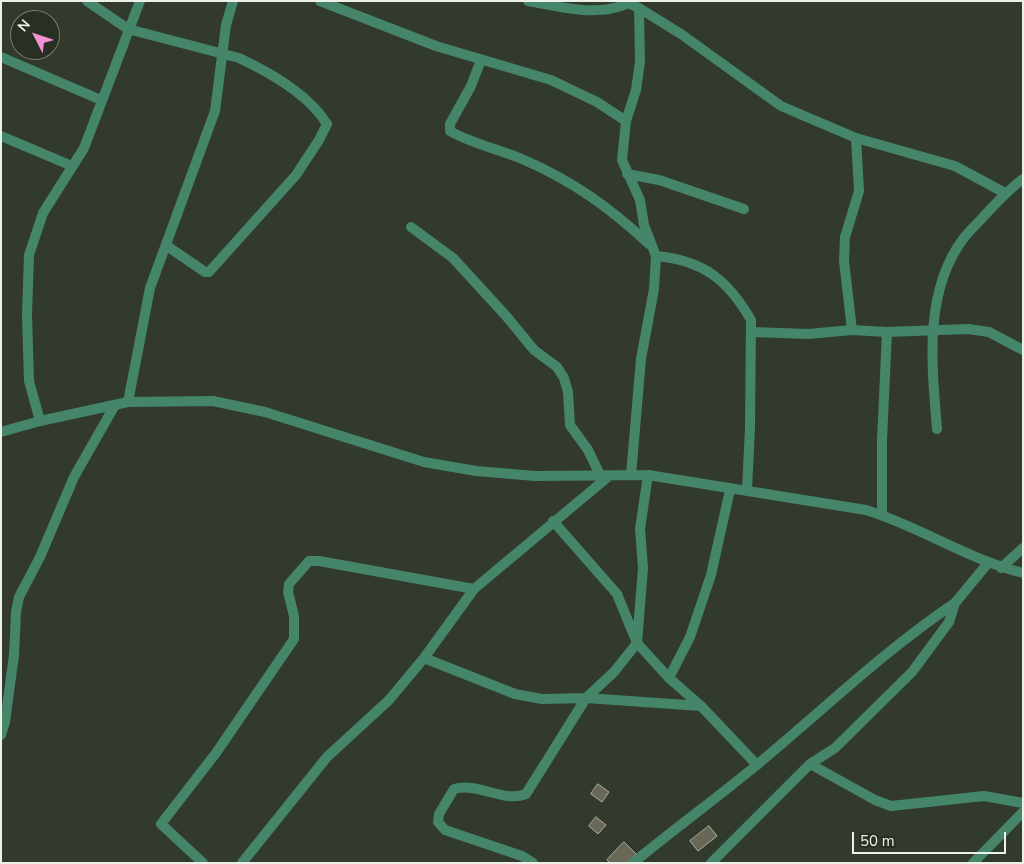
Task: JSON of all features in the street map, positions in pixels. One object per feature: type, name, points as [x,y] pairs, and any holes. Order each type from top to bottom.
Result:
[{"type":"street","points":[[87,1],[128,29],[239,58],[276,77],[314,108],[327,124],[320,140],[296,175],[208,272],[167,246]]},
{"type":"street","points":[[40,421],[29,381],[26,315],[29,255],[43,213],[84,148],[140,1]]},
{"type":"street","points":[[128,402],[150,288],[167,246],[215,110],[226,25],[233,1]]},
{"type":"street","points":[[320,1],[436,46],[551,80],[574,90],[626,121]]},
{"type":"street","points":[[528,1],[596,11],[613,10],[626,2],[681,34],[775,102],[856,138],[955,166],[1004,193]]},
{"type":"street","points":[[631,475],[640,359],[654,289],[656,256],[650,245],[640,200],[622,160],[626,121],[636,90],[640,62],[639,8]]},
{"type":"street","points":[[1,57],[101,100]]},
{"type":"street","points":[[481,60],[471,86],[450,124],[450,131],[523,160],[586,191],[617,215],[650,245]]},
{"type":"street","points":[[1,136],[72,166]]},
{"type":"street","points":[[852,330],[844,261],[845,237],[859,191],[856,138]]},
{"type":"street","points":[[627,174],[659,180],[744,209]]},
{"type":"street","points":[[937,429],[931,364],[932,330],[939,296],[950,263],[963,239],[1004,193],[1023,180]]},
{"type":"street","points":[[411,227],[453,258],[507,317],[534,350],[557,367],[564,378],[568,392],[570,424],[605,476]]},
{"type":"street","points":[[656,256],[688,263],[718,276],[744,308],[751,320],[747,490]]},
{"type":"street","points":[[752,332],[808,334],[852,330],[887,332],[968,329],[989,332],[1023,350]]},
{"type":"street","points":[[882,515],[882,440],[887,332]]},
{"type":"street","points":[[1,432],[40,421],[128,402],[213,402],[265,412],[424,462],[476,471],[535,476],[648,475],[730,490],[747,490],[834,504],[899,520],[988,563],[1023,573]]},
{"type":"street","points":[[1,736],[7,707],[19,597],[40,557],[74,477],[115,405]]},
{"type":"street","points":[[533,863],[522,856],[445,830],[438,822],[439,814],[454,789],[463,786],[515,797],[526,794],[586,698],[614,672],[637,643],[643,568],[640,529],[648,475]]},
{"type":"street","points":[[242,863],[327,757],[389,700],[424,658],[474,589],[605,476]]},
{"type":"street","points":[[670,678],[690,637],[711,575],[730,490]]},
{"type":"street","points":[[553,521],[617,594],[637,643],[757,765]]},
{"type":"street","points":[[1001,568],[1023,548]]},
{"type":"street","points":[[203,863],[161,824],[216,753],[294,639],[294,616],[288,592],[289,584],[302,568],[309,562],[319,561],[474,589]]},
{"type":"street","points":[[633,863],[757,765],[871,667],[931,619],[955,603],[988,563]]},
{"type":"street","points":[[711,863],[810,764],[835,748],[912,672],[949,622],[955,603]]},
{"type":"street","points":[[424,658],[515,694],[542,699],[586,698],[701,706]]},
{"type":"street","points":[[810,764],[875,800],[891,806],[984,796],[1023,803]]},
{"type":"street","points":[[973,863],[1023,812]]},
{"type":"building","points":[[598,784],[609,792],[602,802],[591,794]]},
{"type":"building","points":[[596,817],[606,825],[598,834],[589,826]]},
{"type":"building","points":[[709,826],[717,836],[698,851],[690,841]]},
{"type":"building","points":[[624,842],[636,854],[627,863],[610,863],[607,860]]}]
